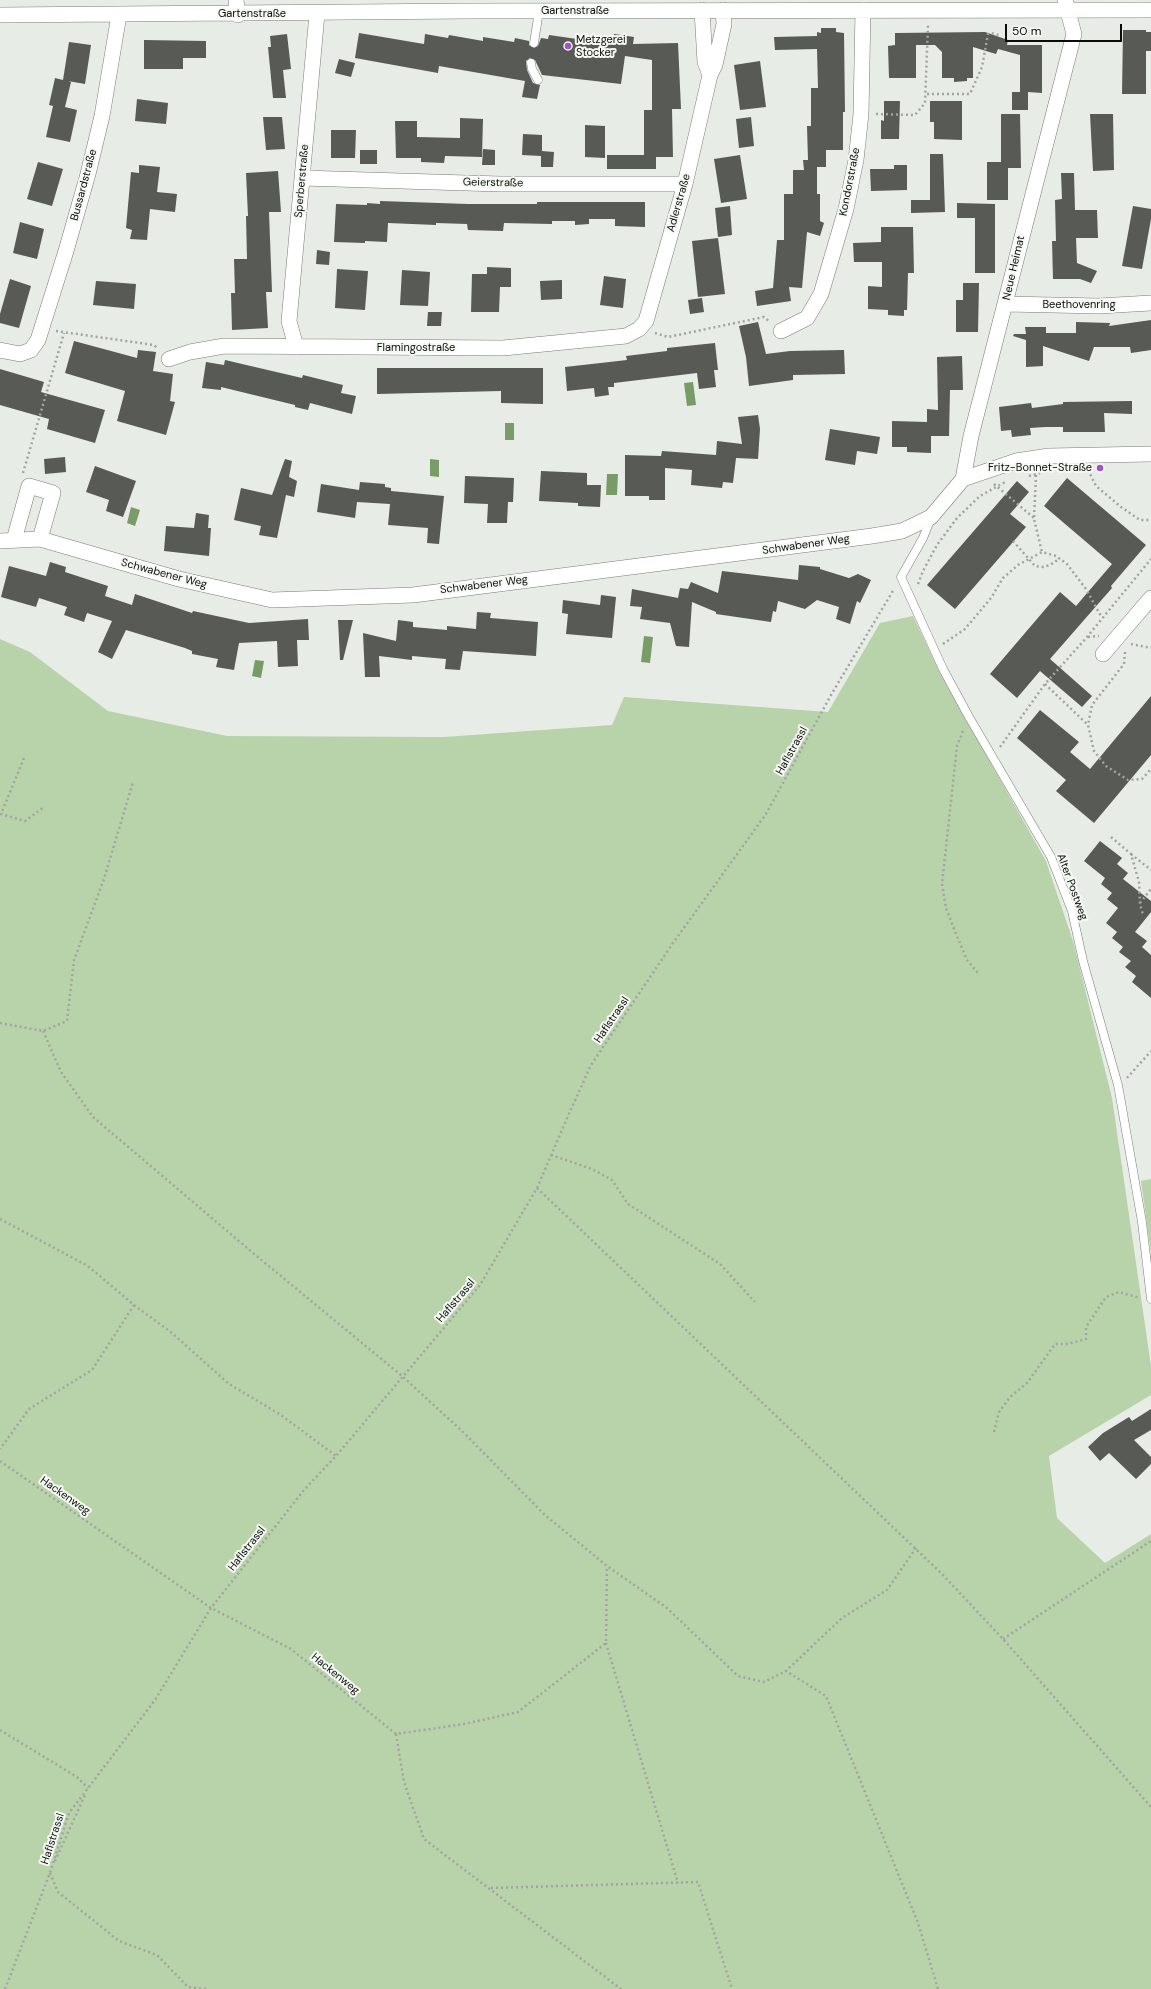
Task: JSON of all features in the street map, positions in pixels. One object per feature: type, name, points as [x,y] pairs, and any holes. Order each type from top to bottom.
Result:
[{"type":"street","name":"Gartenstraße","points":[[0,15],[119,15],[237,7],[317,14],[467,6],[539,11],[692,7],[723,10],[863,10],[942,5],[1067,5],[1151,10]]},
{"type":"street","name":"Neue Heimat","points":[[931,517],[963,479],[971,436],[1006,304],[1033,188],[1074,34],[1067,5]]},
{"type":"street","name":"Adlerstraße","points":[[692,7],[705,62],[710,75]]},
{"type":"street","name":"Adlerstraße","points":[[639,329],[646,322],[685,184],[710,75],[715,65],[724,24],[723,10]]},
{"type":"street","name":"Kondorstraße","points":[[780,331],[807,318],[821,294],[846,209],[856,160],[861,114],[863,10]]},
{"type":"street","name":"Sperberstraße","points":[[296,347],[289,321],[317,14]]},
{"type":"street","name":"Bussardstraße","points":[[0,350],[20,354],[31,350],[38,340],[88,174],[102,116],[119,15]]},
{"type":"street","name":"Geierstraße","points":[[302,178],[500,184],[685,184]]},
{"type":"street","name":"Beethovenring","points":[[1006,304],[1099,306],[1151,303]]},
{"type":"street","name":"Flamingostraße","points":[[169,360],[190,352],[224,346],[503,348],[626,336],[639,329]]},
{"type":"street","points":[[963,479],[1016,462],[1049,456],[1151,454]]},
{"type":"street","points":[[29,486],[53,493],[40,539]]},
{"type":"street","name":"Schwabener Weg","points":[[29,486],[7,541],[40,539],[179,579],[272,600],[413,595],[872,536],[902,531],[931,517]]},
{"type":"street","points":[[1103,654],[1151,598]]},
{"type":"lane","points":[[534,43],[539,11]]},
{"type":"lane","points":[[531,63],[532,69],[538,80]]},
{"type":"lane","name":"Alter Postweg","points":[[931,517],[923,538],[901,577],[943,669],[969,718],[1051,857],[1072,911],[1083,961],[1118,1085],[1142,1222],[1148,1299]]},
{"type":"path","points":[[879,114],[915,115],[925,103],[927,94],[928,24]]},
{"type":"path","points":[[927,94],[970,94],[982,67],[988,34],[991,33],[999,35]]},
{"type":"path","points":[[639,329],[668,337],[764,317],[780,331]]},
{"type":"path","points":[[29,486],[23,473],[64,333],[154,345],[169,360]]},
{"type":"path","points":[[1088,471],[1096,486],[1121,507],[1140,520],[1151,520]]},
{"type":"path","points":[[1023,476],[1036,476],[1034,518],[1042,552]]},
{"type":"path","points":[[911,598],[918,590],[918,581],[922,571],[937,545],[957,518],[980,496],[998,487],[1011,478]]},
{"type":"path","points":[[998,487],[1034,518]]},
{"type":"path","points":[[1013,541],[1035,566],[1043,567],[1050,565],[1059,559]]},
{"type":"path","points":[[952,638],[965,629],[991,598],[1003,578],[1028,558],[1042,552],[1067,564],[1086,589],[1102,618]]},
{"type":"path","points":[[1003,742],[1045,684],[1087,637],[1151,559]]},
{"type":"path","name":"Haflstrassl","points":[[5,1989],[50,1873],[69,1813],[155,1700],[211,1608],[304,1490],[336,1456],[480,1285],[537,1188],[591,1065],[673,942],[766,814],[831,695],[889,597]]},
{"type":"path","points":[[1133,644],[1151,648]]},
{"type":"path","points":[[1125,650],[1124,664],[1092,705],[1088,725],[1094,751],[1106,766],[1128,780],[1142,779],[1151,769]]},
{"type":"path","points":[[1045,684],[1068,704],[1088,725]]},
{"type":"path","points":[[969,718],[957,746],[942,884],[946,908],[956,934],[967,960],[978,974]]},
{"type":"path","points":[[24,758],[1,815],[25,821],[44,807]]},
{"type":"path","points":[[0,1023],[43,1031],[67,1021],[74,960],[104,879],[133,782]]},
{"type":"path","points":[[1111,837],[1151,870]]},
{"type":"path","points":[[1131,854],[1139,882],[1140,904],[1143,915]]},
{"type":"path","points":[[1140,904],[1151,889]]},
{"type":"path","points":[[43,1031],[62,1072],[93,1117],[253,1253],[402,1376],[462,1431],[545,1515],[607,1566],[667,1608],[738,1676],[764,1682],[786,1671],[842,1618],[887,1590],[916,1548]]},
{"type":"path","points":[[1118,1085],[1128,1077],[1151,1051]]},
{"type":"path","points":[[551,1155],[592,1169],[612,1180],[628,1204],[720,1264],[754,1302]]},
{"type":"path","points":[[537,1188],[916,1548],[1003,1639],[1151,1807]]},
{"type":"path","points":[[0,1219],[88,1266],[134,1305],[172,1333],[229,1384],[281,1416],[336,1456]]},
{"type":"path","points":[[994,1432],[999,1412],[1010,1397],[1027,1383],[1055,1344],[1068,1344],[1086,1339],[1086,1326],[1099,1310],[1106,1297],[1119,1292],[1148,1299]]},
{"type":"path","points":[[0,1449],[29,1409],[70,1386],[92,1370],[134,1305]]},
{"type":"path","name":"Hackenweg","points":[[0,1461],[211,1608],[291,1649],[396,1734]]},
{"type":"path","points":[[1003,1639],[1151,1541]]},
{"type":"path","points":[[607,1566],[606,1643],[678,1883]]},
{"type":"path","points":[[606,1643],[518,1712],[464,1724],[396,1734],[404,1782],[424,1839],[491,1888],[621,1989]]},
{"type":"path","points":[[786,1671],[826,1696],[918,1923],[938,1989]]},
{"type":"path","points":[[0,1730],[77,1777],[88,1788],[50,1873],[58,1892],[119,1941],[157,1955],[188,1987],[206,1989]]},
{"type":"path","points":[[491,1888],[698,1882],[732,1989]]},
{"type":"shaded area","points":[[693,382],[696,405],[687,406],[684,383]]},
{"type":"shaded area","points":[[505,423],[514,423],[514,440],[505,440]]},
{"type":"shaded area","points":[[430,459],[439,460],[439,477],[430,476]]},
{"type":"shaded area","points":[[607,474],[618,474],[617,495],[606,495]]},
{"type":"shaded area","points":[[131,507],[140,510],[135,526],[127,523]]},
{"type":"shaded area","points":[[913,616],[940,673],[1046,861],[1073,941],[1112,1098],[1151,1366],[1151,1395],[1049,1456],[1057,1518],[1105,1563],[1151,1534],[1151,1989],[0,1989],[0,639],[30,652],[108,711],[227,736],[444,737],[612,725],[624,697],[828,712],[880,623]]},
{"type":"shaded area","points":[[644,636],[653,637],[650,663],[641,662]]},
{"type":"shaded area","points":[[255,660],[264,661],[261,678],[252,676]]},
{"type":"shaded area","points":[[1151,1179],[1151,1253],[1141,1181]]},
{"type":"building","points":[[821,28],[836,28],[836,32],[844,33],[845,112],[843,112],[843,150],[826,150],[826,167],[817,167],[817,194],[820,194],[820,221],[824,223],[820,236],[807,232],[802,288],[789,287],[791,301],[757,306],[755,291],[773,288],[777,240],[784,240],[784,194],[793,194],[793,170],[804,170],[803,160],[808,160],[807,126],[811,126],[811,88],[818,88],[817,49],[775,50],[774,37],[817,36],[817,32],[821,33]]},
{"type":"building","points":[[1123,30],[1146,30],[1146,32],[1151,32],[1151,51],[1146,51],[1146,94],[1122,94]]},
{"type":"building","points":[[985,32],[1008,40],[1007,45],[1042,45],[1042,93],[1028,92],[1028,110],[1012,110],[1012,92],[1020,92],[1020,55],[998,49],[996,54],[973,47],[973,78],[967,78],[967,81],[954,82],[954,78],[942,78],[942,52],[935,45],[916,45],[916,78],[889,78],[888,46],[895,45],[895,33]]},
{"type":"building","points":[[359,33],[424,44],[425,34],[448,38],[449,35],[483,41],[483,37],[514,42],[515,38],[529,41],[529,45],[534,48],[538,46],[541,38],[548,39],[549,35],[612,44],[614,34],[634,37],[633,44],[678,43],[681,109],[672,109],[673,157],[656,157],[656,169],[607,169],[607,155],[644,155],[644,110],[652,110],[652,60],[625,56],[621,84],[542,75],[535,60],[530,58],[526,61],[527,70],[533,83],[540,85],[537,99],[522,97],[525,81],[439,66],[438,73],[355,58]]},
{"type":"building","points":[[287,34],[291,69],[283,70],[286,98],[273,98],[268,47],[271,47],[270,36]]},
{"type":"building","points":[[144,40],[206,41],[206,58],[183,58],[183,69],[144,69]]},
{"type":"building","points":[[69,42],[91,45],[85,84],[68,81],[71,82],[65,107],[77,110],[70,142],[46,137],[53,106],[49,105],[55,78],[63,80]]},
{"type":"building","points":[[339,59],[355,63],[351,77],[335,73]]},
{"type":"building","points":[[760,61],[766,107],[740,110],[734,65]]},
{"type":"building","points":[[137,99],[168,103],[166,124],[135,121]]},
{"type":"building","points":[[884,101],[900,101],[899,139],[881,139],[881,120],[884,121]]},
{"type":"building","points":[[930,101],[962,101],[962,140],[934,139],[934,122],[930,122]]},
{"type":"building","points":[[1001,114],[1020,114],[1021,168],[1008,168],[1008,200],[987,200],[987,162],[1001,162]]},
{"type":"building","points":[[1090,114],[1113,114],[1114,170],[1093,171]]},
{"type":"building","points":[[263,117],[282,117],[285,149],[266,150]]},
{"type":"building","points":[[751,117],[754,146],[739,148],[736,119]]},
{"type":"building","points":[[460,118],[483,119],[482,157],[445,156],[444,163],[421,162],[421,158],[396,158],[395,121],[417,121],[417,137],[460,138]]},
{"type":"building","points":[[585,125],[605,126],[605,158],[585,157]]},
{"type":"building","points":[[331,130],[356,130],[355,158],[331,158]]},
{"type":"building","points":[[523,134],[542,135],[542,151],[554,152],[553,167],[541,167],[541,156],[522,155]]},
{"type":"building","points":[[483,149],[495,150],[495,165],[482,165]]},
{"type":"building","points":[[360,150],[377,150],[377,164],[360,164]]},
{"type":"building","points":[[930,154],[943,154],[945,212],[911,213],[911,200],[930,200]]},
{"type":"building","points":[[740,155],[747,199],[721,203],[714,159]]},
{"type":"building","points":[[38,162],[63,169],[52,206],[27,199]]},
{"type":"building","points":[[139,165],[160,167],[157,192],[177,194],[175,212],[150,209],[147,240],[130,239],[132,230],[126,228],[131,172],[139,173]]},
{"type":"building","points":[[894,165],[907,165],[907,190],[871,191],[870,169],[894,169]]},
{"type":"building","points":[[278,171],[281,212],[269,212],[272,292],[266,292],[268,328],[232,330],[231,293],[235,293],[234,259],[247,259],[246,216],[248,216],[246,173]]},
{"type":"building","points":[[1061,173],[1074,173],[1075,210],[1097,210],[1098,238],[1076,238],[1077,263],[1097,271],[1091,283],[1080,279],[1053,279],[1052,241],[1056,241],[1055,200],[1062,199]]},
{"type":"building","points":[[380,201],[468,204],[537,204],[537,202],[645,202],[645,227],[615,226],[615,219],[589,219],[589,224],[575,225],[575,221],[552,221],[552,224],[504,223],[503,231],[468,230],[467,224],[436,223],[436,225],[388,223],[387,242],[334,242],[336,204],[367,205],[367,203],[380,204]]},
{"type":"building","points":[[957,203],[995,204],[995,273],[975,273],[975,218],[957,218]]},
{"type":"building","points":[[730,206],[732,235],[718,237],[715,208]]},
{"type":"building","points":[[1133,206],[1151,209],[1151,219],[1142,269],[1122,266]]},
{"type":"building","points":[[20,222],[44,229],[37,259],[13,253]]},
{"type":"building","points":[[881,227],[913,227],[914,273],[908,273],[907,310],[904,310],[904,316],[888,315],[888,310],[868,309],[868,286],[882,287],[882,262],[854,262],[853,243],[881,242]]},
{"type":"building","points":[[718,238],[725,294],[698,297],[692,241]]},
{"type":"building","points":[[317,250],[330,252],[329,265],[316,264]]},
{"type":"building","points":[[487,267],[511,268],[511,287],[500,287],[499,312],[471,312],[472,274],[487,274]]},
{"type":"building","points":[[337,269],[368,271],[365,310],[335,308]]},
{"type":"building","points":[[402,270],[430,272],[428,306],[400,305]]},
{"type":"building","points":[[604,276],[626,279],[623,308],[600,305]]},
{"type":"building","points":[[10,279],[31,286],[19,328],[0,323],[0,314]]},
{"type":"building","points":[[562,280],[562,299],[541,300],[540,281]]},
{"type":"building","points":[[96,281],[136,284],[134,309],[93,305]]},
{"type":"building","points":[[963,283],[979,283],[978,332],[956,332],[956,300],[963,300]]},
{"type":"building","points":[[702,298],[704,312],[690,314],[688,300]]},
{"type":"building","points":[[428,312],[442,312],[441,326],[427,326]]},
{"type":"building","points":[[1151,320],[1151,350],[1131,353],[1130,347],[1094,347],[1089,361],[1043,346],[1043,366],[1026,367],[1026,340],[1013,336],[1014,334],[1026,334],[1025,327],[1046,327],[1046,333],[1076,333],[1076,322],[1110,323],[1109,326]]},
{"type":"building","points":[[758,322],[766,354],[790,351],[844,350],[845,374],[793,375],[793,380],[749,386],[746,357],[739,326]]},
{"type":"building","points":[[74,341],[137,358],[138,350],[156,352],[153,371],[173,374],[170,401],[175,402],[166,435],[117,421],[125,391],[65,373]]},
{"type":"building","points":[[715,343],[718,370],[714,370],[716,387],[699,389],[697,373],[614,383],[614,387],[608,387],[609,395],[595,397],[594,388],[567,391],[565,367],[627,360],[626,356],[667,351],[667,348]]},
{"type":"building","points":[[962,356],[963,390],[950,390],[949,436],[931,436],[931,453],[907,452],[907,447],[892,447],[892,421],[927,422],[927,409],[938,410],[937,357]]},
{"type":"building","points":[[225,360],[302,378],[303,375],[343,385],[341,393],[356,396],[352,414],[310,403],[308,410],[295,407],[295,405],[221,387],[221,390],[202,388],[206,362],[224,365]]},
{"type":"building","points":[[377,368],[543,368],[543,404],[501,403],[501,391],[377,394]]},
{"type":"building","points":[[0,369],[44,382],[41,392],[105,410],[95,443],[47,429],[49,419],[0,405]]},
{"type":"building","points":[[1132,401],[1132,414],[1104,413],[1105,432],[1063,432],[1063,427],[1045,427],[1030,428],[1031,435],[1012,437],[1011,430],[1001,431],[999,407],[1031,403],[1032,408],[1063,404],[1063,402]]},
{"type":"building","points":[[758,415],[760,429],[758,459],[736,458],[733,483],[723,482],[722,488],[691,485],[692,470],[665,468],[665,500],[649,500],[649,496],[625,496],[625,455],[661,456],[662,451],[716,455],[717,441],[742,444],[738,417]]},
{"type":"building","points":[[830,429],[880,437],[877,454],[857,451],[855,465],[825,460]]},
{"type":"building","points":[[65,457],[66,472],[45,474],[44,459]]},
{"type":"building","points":[[285,459],[292,461],[289,477],[297,481],[294,497],[286,495],[277,538],[259,535],[261,526],[234,520],[241,488],[272,495]]},
{"type":"building","points":[[95,466],[136,481],[123,517],[106,511],[109,500],[86,492]]},
{"type":"building","points":[[541,471],[587,473],[587,485],[601,485],[600,507],[578,506],[578,503],[539,501]]},
{"type":"building","points":[[465,476],[514,478],[513,502],[508,502],[507,523],[487,523],[488,504],[464,503]]},
{"type":"building","points":[[1067,478],[1146,545],[1111,586],[1112,588],[1050,659],[1092,696],[1082,707],[1040,671],[1017,698],[990,674],[1060,592],[1076,606],[1112,564],[1044,506]]},
{"type":"building","points":[[1017,481],[1029,492],[1010,514],[1026,527],[955,609],[927,585]]},
{"type":"building","points":[[360,482],[385,484],[385,487],[391,488],[391,491],[444,496],[439,544],[427,543],[428,528],[388,525],[390,504],[357,502],[355,518],[317,512],[321,484],[359,490]]},
{"type":"building","points":[[196,513],[209,515],[208,528],[211,528],[209,556],[164,551],[166,526],[194,528]]},
{"type":"building","points":[[50,562],[66,567],[65,572],[108,586],[105,596],[132,605],[135,594],[192,613],[193,611],[249,623],[308,619],[309,640],[297,640],[298,666],[278,667],[277,641],[239,643],[234,670],[216,667],[218,659],[192,654],[192,651],[185,648],[126,630],[112,659],[98,652],[112,621],[87,613],[84,622],[64,615],[67,607],[39,598],[36,607],[1,597],[9,566],[46,576]]},
{"type":"building","points":[[799,565],[820,567],[820,569],[849,578],[858,574],[871,580],[860,603],[857,601],[850,624],[836,619],[839,607],[817,600],[805,609],[778,601],[776,612],[773,611],[771,622],[716,614],[716,612],[692,602],[689,647],[676,646],[670,623],[640,619],[642,607],[630,606],[632,589],[678,598],[680,588],[688,589],[691,582],[718,593],[722,571],[798,580]]},
{"type":"building","points":[[601,595],[616,597],[612,638],[566,634],[568,614],[562,613],[563,600],[600,605]]},
{"type":"building","points":[[477,612],[491,613],[490,618],[538,622],[536,656],[463,651],[460,670],[445,669],[446,659],[412,656],[412,660],[379,656],[380,677],[365,677],[363,633],[396,641],[398,620],[413,622],[413,627],[447,630],[447,626],[476,629]]},
{"type":"building","points":[[338,620],[353,620],[343,660],[340,660]]},
{"type":"building","points":[[1151,696],[1151,755],[1094,823],[1056,791],[1066,780],[1017,738],[1040,710],[1079,742],[1070,752],[1090,769]]},
{"type":"building","points":[[1100,841],[1122,858],[1117,864],[1128,873],[1123,879],[1151,901],[1151,912],[1135,932],[1147,941],[1142,947],[1151,955],[1151,998],[1132,982],[1136,976],[1125,967],[1131,961],[1119,952],[1123,947],[1112,938],[1117,932],[1106,923],[1118,908],[1107,899],[1112,893],[1101,884],[1105,878],[1084,861]]},
{"type":"building","points":[[1151,1409],[1151,1430],[1134,1440],[1151,1457],[1151,1464],[1136,1479],[1109,1453],[1100,1461],[1088,1447],[1103,1433],[1129,1417],[1132,1421]]},
{"type":"place","name":"Metzgerei Stocker","points":[[568,46]]},
{"type":"place","name":"Fritz-Bonnet-Straße","points":[[1100,468]]}]
